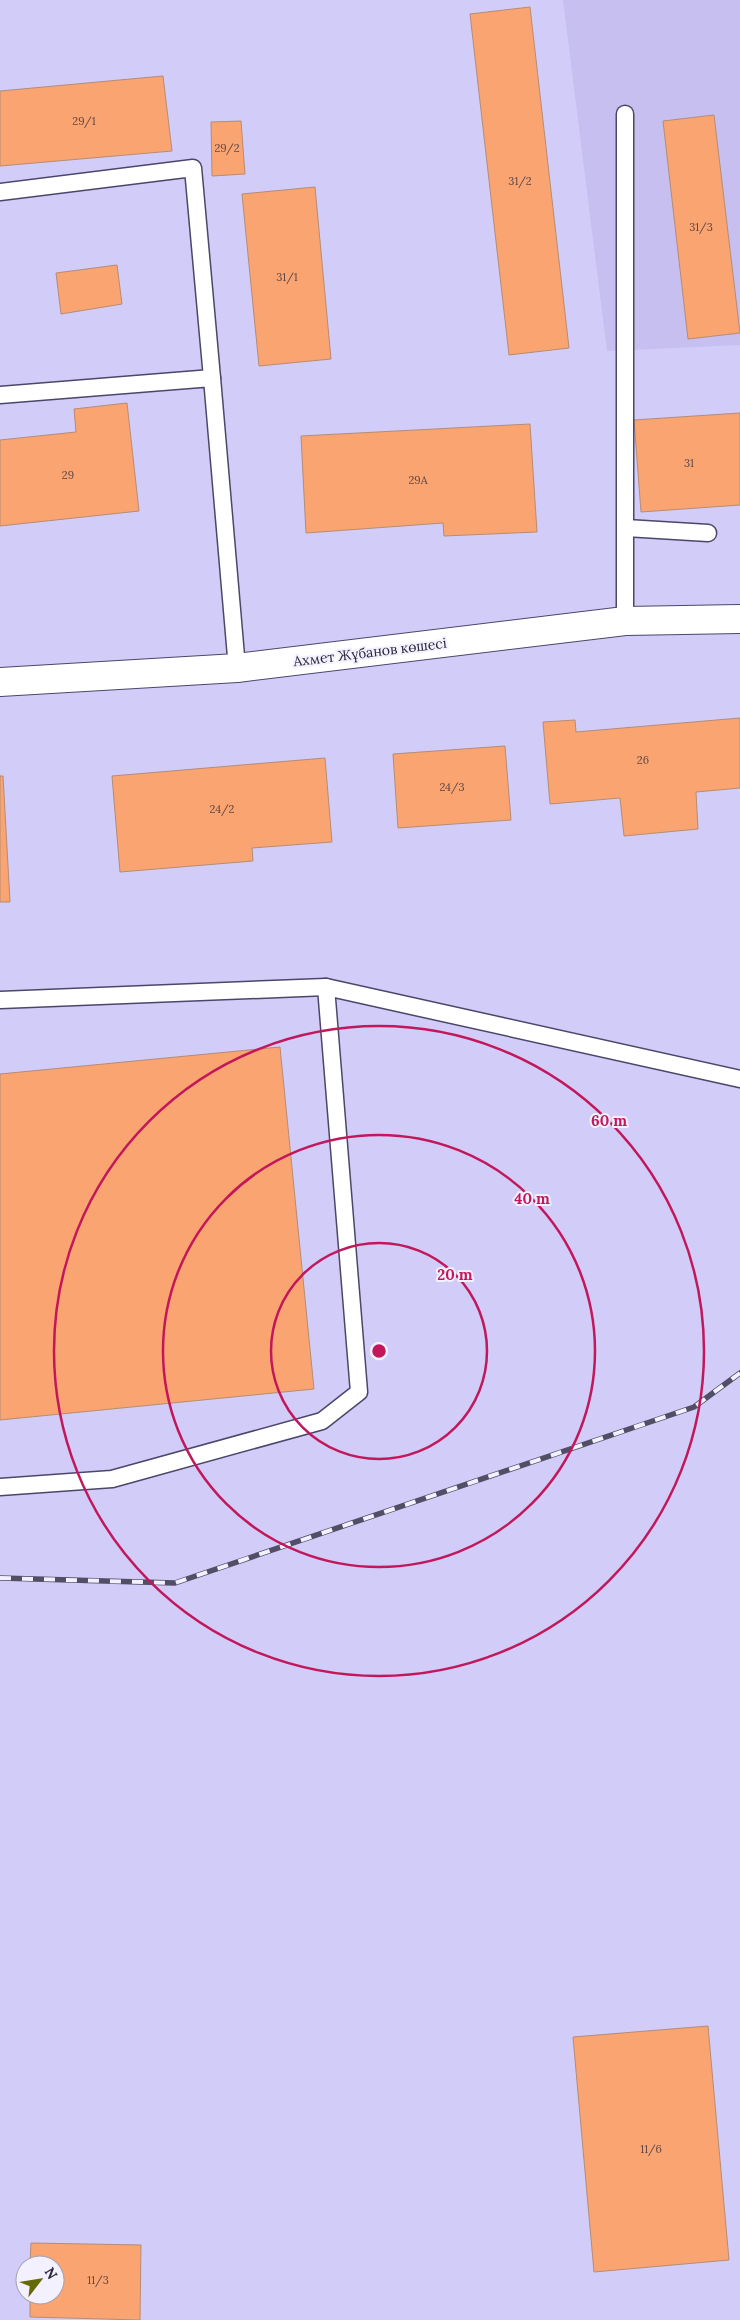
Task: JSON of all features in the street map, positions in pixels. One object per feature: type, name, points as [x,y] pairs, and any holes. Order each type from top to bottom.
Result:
[{"type":"street","name":"Ахмет Жұбанов көшесі","points":[[0,682],[237,668],[624,622],[740,619]]},
{"type":"lane","points":[[624,622],[626,528],[625,114]]},
{"type":"lane","points":[[0,192],[193,168],[237,668]]},
{"type":"lane","points":[[0,395],[212,378]]},
{"type":"lane","points":[[626,528],[708,533]]},
{"type":"lane","points":[[0,1000],[326,986],[740,1079]]},
{"type":"lane","points":[[0,1487],[112,1479],[322,1421],[359,1392],[326,986]]},
{"type":"shaded area","points":[[563,0],[740,0],[740,345],[607,351]]},
{"type":"building","points":[[530,7],[569,348],[509,355],[470,14]]},
{"type":"building","points":[[163,76],[172,151],[0,166],[0,91]]},
{"type":"building","points":[[714,115],[740,333],[688,339],[663,121]]},
{"type":"building","points":[[241,121],[245,174],[212,176],[211,122]]},
{"type":"building","points":[[315,187],[331,359],[259,366],[242,194]]},
{"type":"building","points":[[117,265],[122,304],[61,314],[56,273]]},
{"type":"building","points":[[127,403],[139,511],[0,526],[0,440],[76,432],[74,409]]},
{"type":"building","points":[[740,413],[740,505],[641,512],[634,420]]},
{"type":"building","points":[[530,424],[537,532],[444,536],[443,523],[306,533],[301,436]]},
{"type":"building","points":[[740,718],[740,788],[696,792],[698,829],[624,836],[620,798],[550,804],[543,722],[575,720],[576,732]]},
{"type":"building","points":[[505,746],[511,820],[398,828],[393,754]]},
{"type":"building","points":[[325,758],[332,842],[252,848],[253,861],[120,872],[112,776]]},
{"type":"building","points":[[0,776],[3,776],[10,902],[0,902]]},
{"type":"building","points":[[280,1047],[314,1389],[0,1420],[0,1074]]},
{"type":"building","points":[[708,2026],[729,2260],[594,2272],[573,2037]]},
{"type":"building","points":[[31,2243],[141,2245],[140,2320],[30,2317],[30,2305],[65,2305],[65,2255],[30,2255]]},
{"type":"railway","points":[[0,1578],[175,1583],[694,1407],[740,1373]]}]
